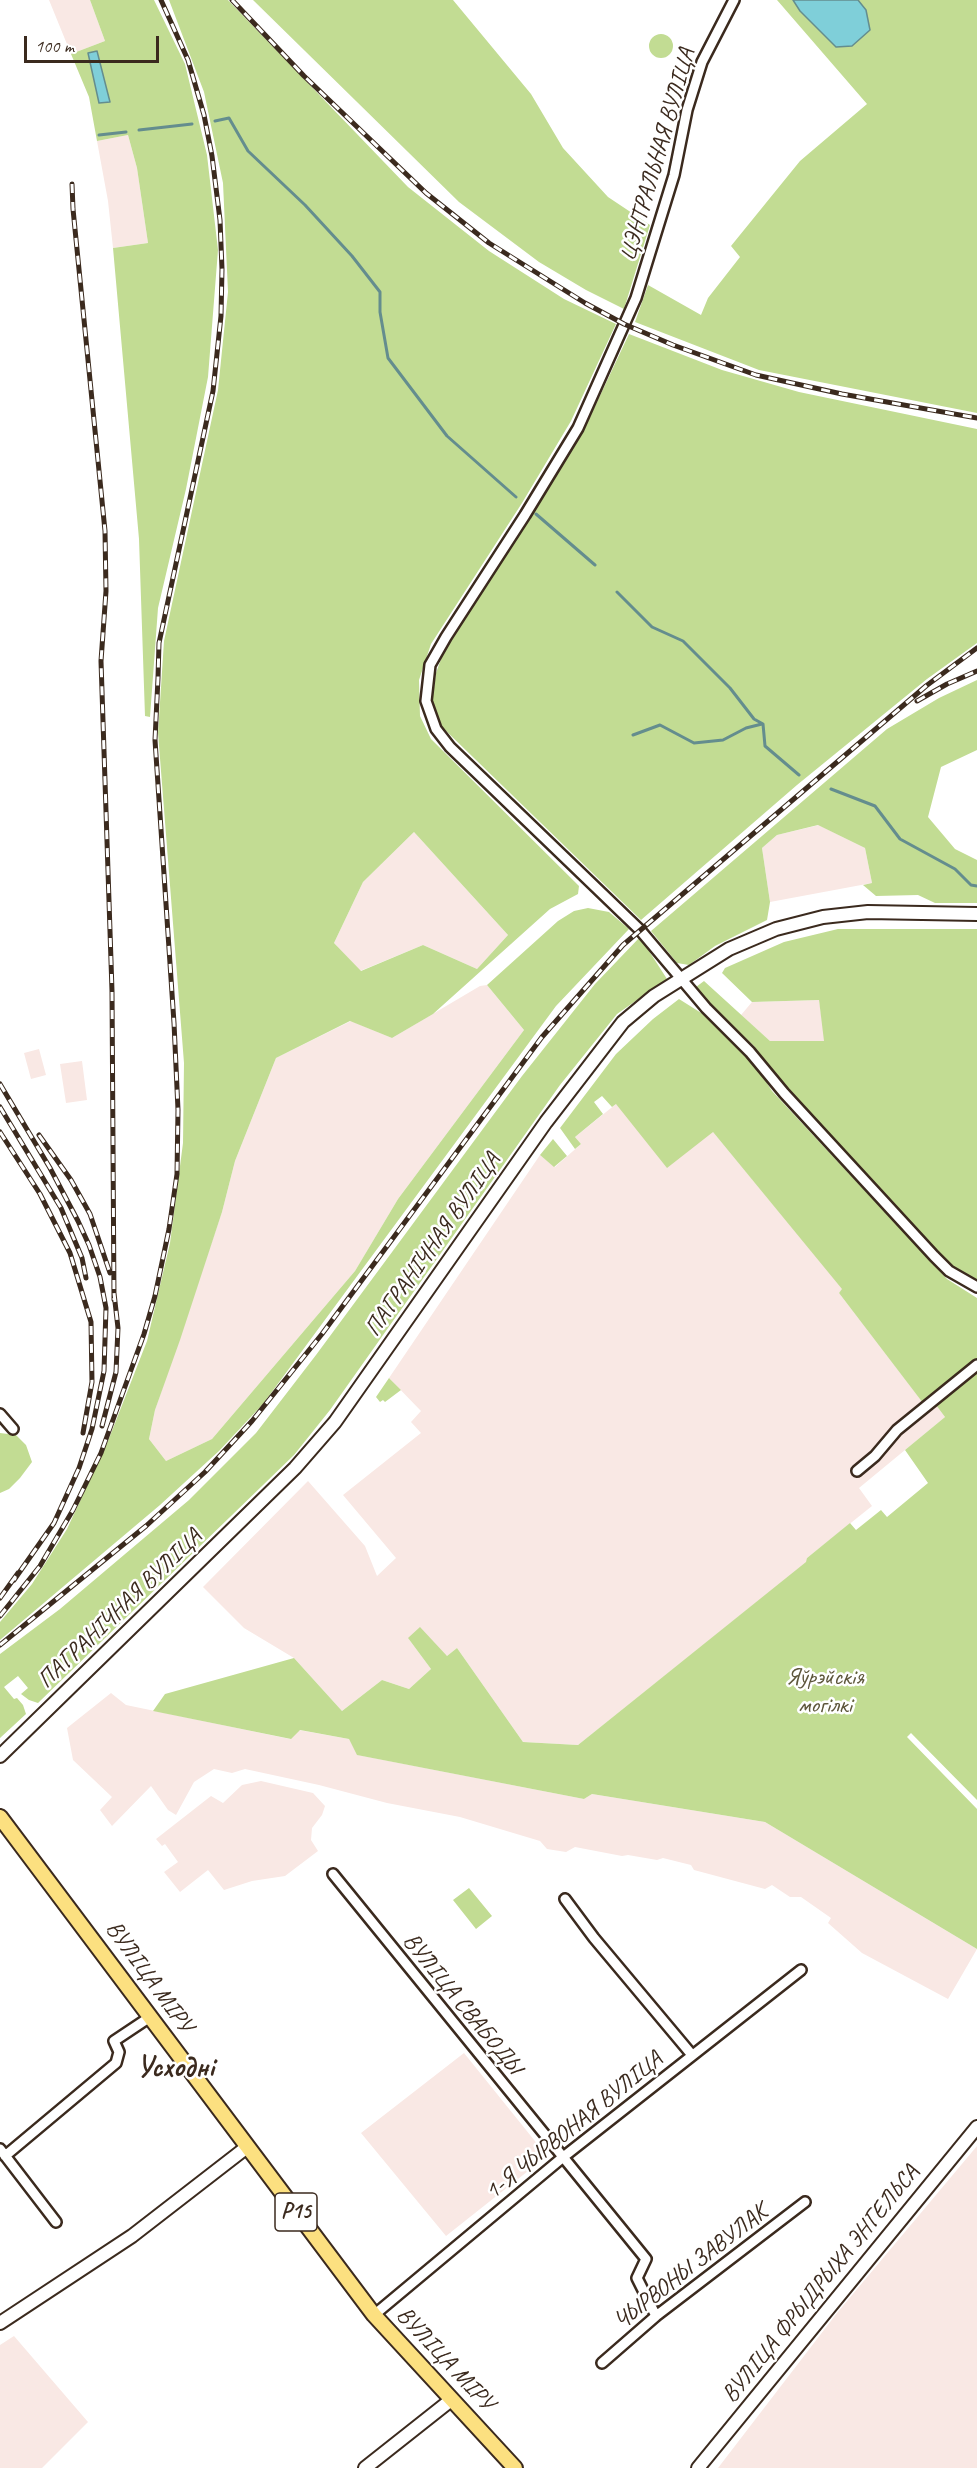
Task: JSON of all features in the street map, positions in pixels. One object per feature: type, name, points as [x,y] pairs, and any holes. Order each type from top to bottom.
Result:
[{"type":"main road","name":"ВУЛІЦА МІРУ","points":[[0,1817],[374,2315],[515,2468]]},
{"type":"street","name":"ЦЭНТРАЛЬНАЯ ВУЛІЦА","points":[[734,0],[702,62],[687,110],[674,175],[636,298],[578,428],[430,665],[426,701],[436,729],[450,747],[640,930],[934,1256],[950,1271],[977,1287]]},
{"type":"street","name":"ПАГРАНІЧНАЯ ВУЛІЦА","points":[[0,1756],[295,1468],[335,1422],[526,1150],[623,1022],[654,996],[681,978],[738,945],[776,929],[823,917],[868,912],[977,914]]},
{"type":"street","points":[[857,1471],[875,1456],[897,1430],[977,1365]]},
{"type":"street","points":[[0,1414],[13,1429]]},
{"type":"street","name":"ВУЛІЦА СВАБОДЫ","points":[[333,1874],[646,2259],[637,2278],[656,2316]]},
{"type":"street","points":[[565,1899],[594,1938],[692,2055]]},
{"type":"street","name":"1-Я ЧЫРВОНАЯ ВУЛІЦА","points":[[374,2315],[562,2158],[801,1970]]},
{"type":"street","points":[[56,2222],[2,2153],[116,2063],[119,2052],[114,2041],[150,2017]]},
{"type":"street","name":"ВУЛІЦА ФРЫДРЫХА ЭНГЕЛЬСА","points":[[698,2468],[977,2127]]},
{"type":"street","points":[[0,2323],[123,2242],[247,2147]]},
{"type":"street","name":"ЧЫРВОНЫ ЗАВУЛАК","points":[[602,2363],[656,2316],[806,2202]]},
{"type":"street","points":[[365,2468],[452,2400]]},
{"type":"shaded area","points":[[49,0],[90,0],[105,41],[71,54]]},
{"type":"shaded area","points":[[128,135],[137,168],[148,243],[113,248],[108,201],[97,141]]},
{"type":"shaded area","points":[[819,825],[865,848],[872,883],[770,902],[762,848],[777,835]]},
{"type":"shaded area","points":[[414,832],[508,935],[477,969],[423,945],[360,971],[334,943],[363,882]]},
{"type":"shaded area","points":[[487,985],[524,1030],[398,1199],[355,1271],[212,1439],[166,1461],[149,1439],[155,1410],[222,1212],[235,1161],[276,1058],[351,1021],[392,1038],[480,986]]},
{"type":"shaded area","points":[[819,1000],[825,1041],[770,1041],[741,1015],[752,1002]]},
{"type":"shaded area","points":[[39,1049],[46,1075],[31,1079],[24,1053]]},
{"type":"shaded area","points":[[82,1061],[87,1100],[66,1103],[60,1064]]},
{"type":"shaded area","points":[[616,1104],[713,1132],[843,1289],[839,1293],[925,1405],[931,1402],[936,1405],[945,1417],[859,1488],[872,1506],[807,1558],[807,1562],[578,1745],[523,1742],[457,1648],[447,1656],[408,1638],[431,1669],[409,1689],[382,1680],[342,1711],[294,1658],[244,1628],[203,1587],[308,1481],[365,1546],[377,1576],[396,1558],[343,1495],[421,1433],[411,1422],[421,1411],[389,1378],[540,1155],[555,1167],[581,1144],[575,1137]]},
{"type":"shaded area","points":[[111,1693],[126,1705],[290,1739],[299,1730],[349,1739],[358,1755],[584,1799],[592,1794],[765,1822],[977,1949],[948,1999],[862,1953],[828,1923],[831,1918],[801,1897],[790,1897],[772,1885],[765,1889],[694,1870],[691,1865],[663,1858],[657,1860],[622,1856],[575,1847],[566,1852],[547,1849],[540,1841],[460,1817],[387,1803],[245,1769],[232,1773],[214,1769],[194,1782],[176,1815],[168,1810],[151,1786],[112,1826],[100,1810],[112,1797],[73,1760],[67,1728]]},
{"type":"shaded area","points":[[261,1781],[313,1793],[325,1806],[322,1815],[312,1828],[311,1840],[318,1851],[285,1876],[252,1881],[224,1890],[208,1870],[180,1892],[164,1872],[178,1862],[165,1844],[162,1846],[156,1839],[211,1796],[223,1803],[242,1785]]},
{"type":"shaded area","points":[[464,2053],[547,2156],[446,2236],[361,2133]]},
{"type":"shaded area","points":[[977,2146],[977,2468],[718,2468],[837,2313]]},
{"type":"shaded area","points":[[14,2336],[88,2422],[42,2468],[0,2468],[0,2345]]},
{"type":"green space","points":[[90,0],[154,0],[185,64],[207,155],[218,250],[208,377],[186,489],[158,608],[150,717],[145,716],[139,539],[113,248],[148,243],[137,168],[128,135],[97,141],[89,97],[71,54],[105,41]]},
{"type":"green space","points":[[169,0],[228,0],[408,187],[489,251],[564,299],[616,324],[571,421],[522,503],[431,644],[419,680],[420,716],[431,739],[579,886],[578,894],[550,909],[433,1014],[392,1038],[350,1021],[276,1058],[235,1161],[222,1212],[155,1410],[149,1439],[166,1461],[212,1439],[355,1271],[398,1199],[524,1030],[487,985],[558,921],[574,911],[588,908],[609,912],[629,929],[556,1006],[263,1404],[219,1451],[160,1505],[0,1640],[0,1622],[32,1584],[67,1529],[108,1441],[147,1341],[170,1243],[183,1143],[184,1063],[158,733],[164,641],[218,390],[228,292],[223,183],[204,92]],"holes":[[[414,832],[508,935],[477,969],[423,945],[361,971],[334,943],[363,882]]]},
{"type":"green space","points":[[253,0],[453,0],[531,94],[563,148],[608,197],[650,225],[624,309],[539,262],[459,202]]},
{"type":"green space","points":[[777,0],[977,0],[977,413],[759,370],[635,322],[648,285],[701,315],[708,298],[740,257],[731,246],[800,161],[867,104]]},
{"type":"green space","points":[[661,34],[669,38],[673,46],[669,54],[661,58],[653,54],[649,46],[653,38]]},
{"type":"green space","points":[[629,334],[722,370],[799,392],[977,429],[977,643],[927,679],[797,785],[641,920],[442,727],[432,702],[436,673],[445,648],[522,531],[589,419]]},
{"type":"green space","points":[[977,680],[977,750],[941,767],[928,817],[955,849],[977,860],[977,903],[935,903],[918,895],[876,896],[863,885],[872,883],[865,848],[818,825],[777,835],[762,848],[770,902],[767,920],[715,946],[689,965],[677,963],[651,931],[887,729],[939,698]]},
{"type":"green space","points":[[838,929],[977,929],[977,1288],[952,1272],[784,1088],[754,1046],[709,1004],[696,987],[704,981],[770,1041],[824,1041],[819,1000],[752,1002],[722,973],[725,968],[784,942]]},
{"type":"green space","points":[[640,937],[667,979],[617,1014],[560,1085],[330,1410],[294,1455],[38,1703],[21,1694],[28,1688],[18,1676],[4,1687],[14,1699],[17,1698],[23,1705],[26,1714],[0,1738],[0,1654],[60,1609],[189,1500],[256,1433],[522,1076],[595,984]]},
{"type":"green space","points":[[679,999],[706,1016],[749,1055],[772,1091],[947,1279],[977,1298],[977,1361],[923,1403],[839,1293],[842,1289],[713,1132],[667,1168],[616,1104],[612,1107],[602,1096],[594,1102],[603,1114],[575,1137],[581,1144],[575,1149],[560,1128],[616,1054],[653,1019]]},
{"type":"green space","points":[[553,1139],[567,1156],[554,1167],[540,1155]]},
{"type":"green space","name":"Яўрэйскія могілкі","points":[[977,1371],[977,1800],[911,1733],[907,1737],[977,1809],[977,1949],[765,1822],[592,1794],[584,1799],[357,1755],[349,1739],[300,1730],[291,1739],[153,1711],[165,1694],[294,1658],[342,1711],[382,1680],[409,1689],[431,1669],[408,1638],[420,1627],[447,1656],[457,1648],[523,1742],[578,1745],[806,1562],[807,1558],[850,1523],[856,1530],[881,1510],[887,1517],[928,1483],[905,1450],[945,1417],[936,1405]]},
{"type":"green space","points":[[389,1378],[401,1390],[385,1402],[383,1400],[380,1402],[376,1397]]},
{"type":"green space","points":[[0,1433],[16,1435],[26,1445],[32,1462],[9,1489],[0,1493]]},
{"type":"green space","points":[[469,1888],[492,1916],[476,1929],[453,1900]]},
{"type":"water","points":[[793,0],[858,0],[866,10],[870,30],[852,46],[836,47],[800,11]]},
{"type":"water","points":[[97,51],[110,102],[99,103],[88,53]]},
{"type":"waterway","points":[[215,121],[229,118],[248,151],[305,205],[352,256],[380,292],[380,312],[388,358],[447,436],[516,497]]},
{"type":"waterway","points":[[139,130],[192,124]]},
{"type":"waterway","points":[[99,135],[126,132]]},
{"type":"waterway","points":[[536,514],[595,565]]},
{"type":"waterway","points":[[617,592],[652,627],[683,641],[730,688],[754,719],[763,724],[765,746],[799,775]]},
{"type":"waterway","points":[[633,735],[660,725],[694,743],[723,740],[746,728],[762,724]]},
{"type":"waterway","points":[[831,789],[875,806],[900,839],[955,869],[971,885],[977,886]]},
{"type":"railway","points":[[0,1616],[40,1566],[73,1510],[101,1453],[144,1334],[155,1296],[169,1229],[177,1174],[178,1110],[174,1023],[155,740],[159,643],[213,391],[221,316],[222,269],[220,220],[204,115],[188,60],[161,0]]},
{"type":"railway","points":[[232,0],[304,76],[426,193],[489,243],[585,303],[624,324],[673,345],[756,375],[842,394],[977,418]]},
{"type":"railway","points":[[72,184],[105,531],[106,591],[101,661],[112,991],[114,1300]]},
{"type":"railway","points":[[0,1645],[146,1526],[205,1472],[252,1421],[322,1334],[542,1037],[623,945],[926,686],[977,648]]},
{"type":"railway","points":[[917,701],[977,671]]},
{"type":"railway","points":[[0,1084],[50,1168],[78,1221],[100,1277],[106,1308],[104,1371],[92,1429],[79,1468],[54,1523],[14,1580]]},
{"type":"railway","points":[[0,1107],[61,1208],[82,1258],[86,1278]]},
{"type":"railway","points":[[0,1132],[40,1194],[70,1253],[91,1322],[92,1382],[83,1433]]},
{"type":"railway","points":[[39,1135],[71,1180],[90,1214],[110,1273]]},
{"type":"railway","points":[[102,1426],[116,1372],[118,1328],[114,1293]]},
{"type":"railway","points":[[0,1598],[18,1573]]},
{"type":"district","name":"Усходні","points":[[175,2068]]}]
